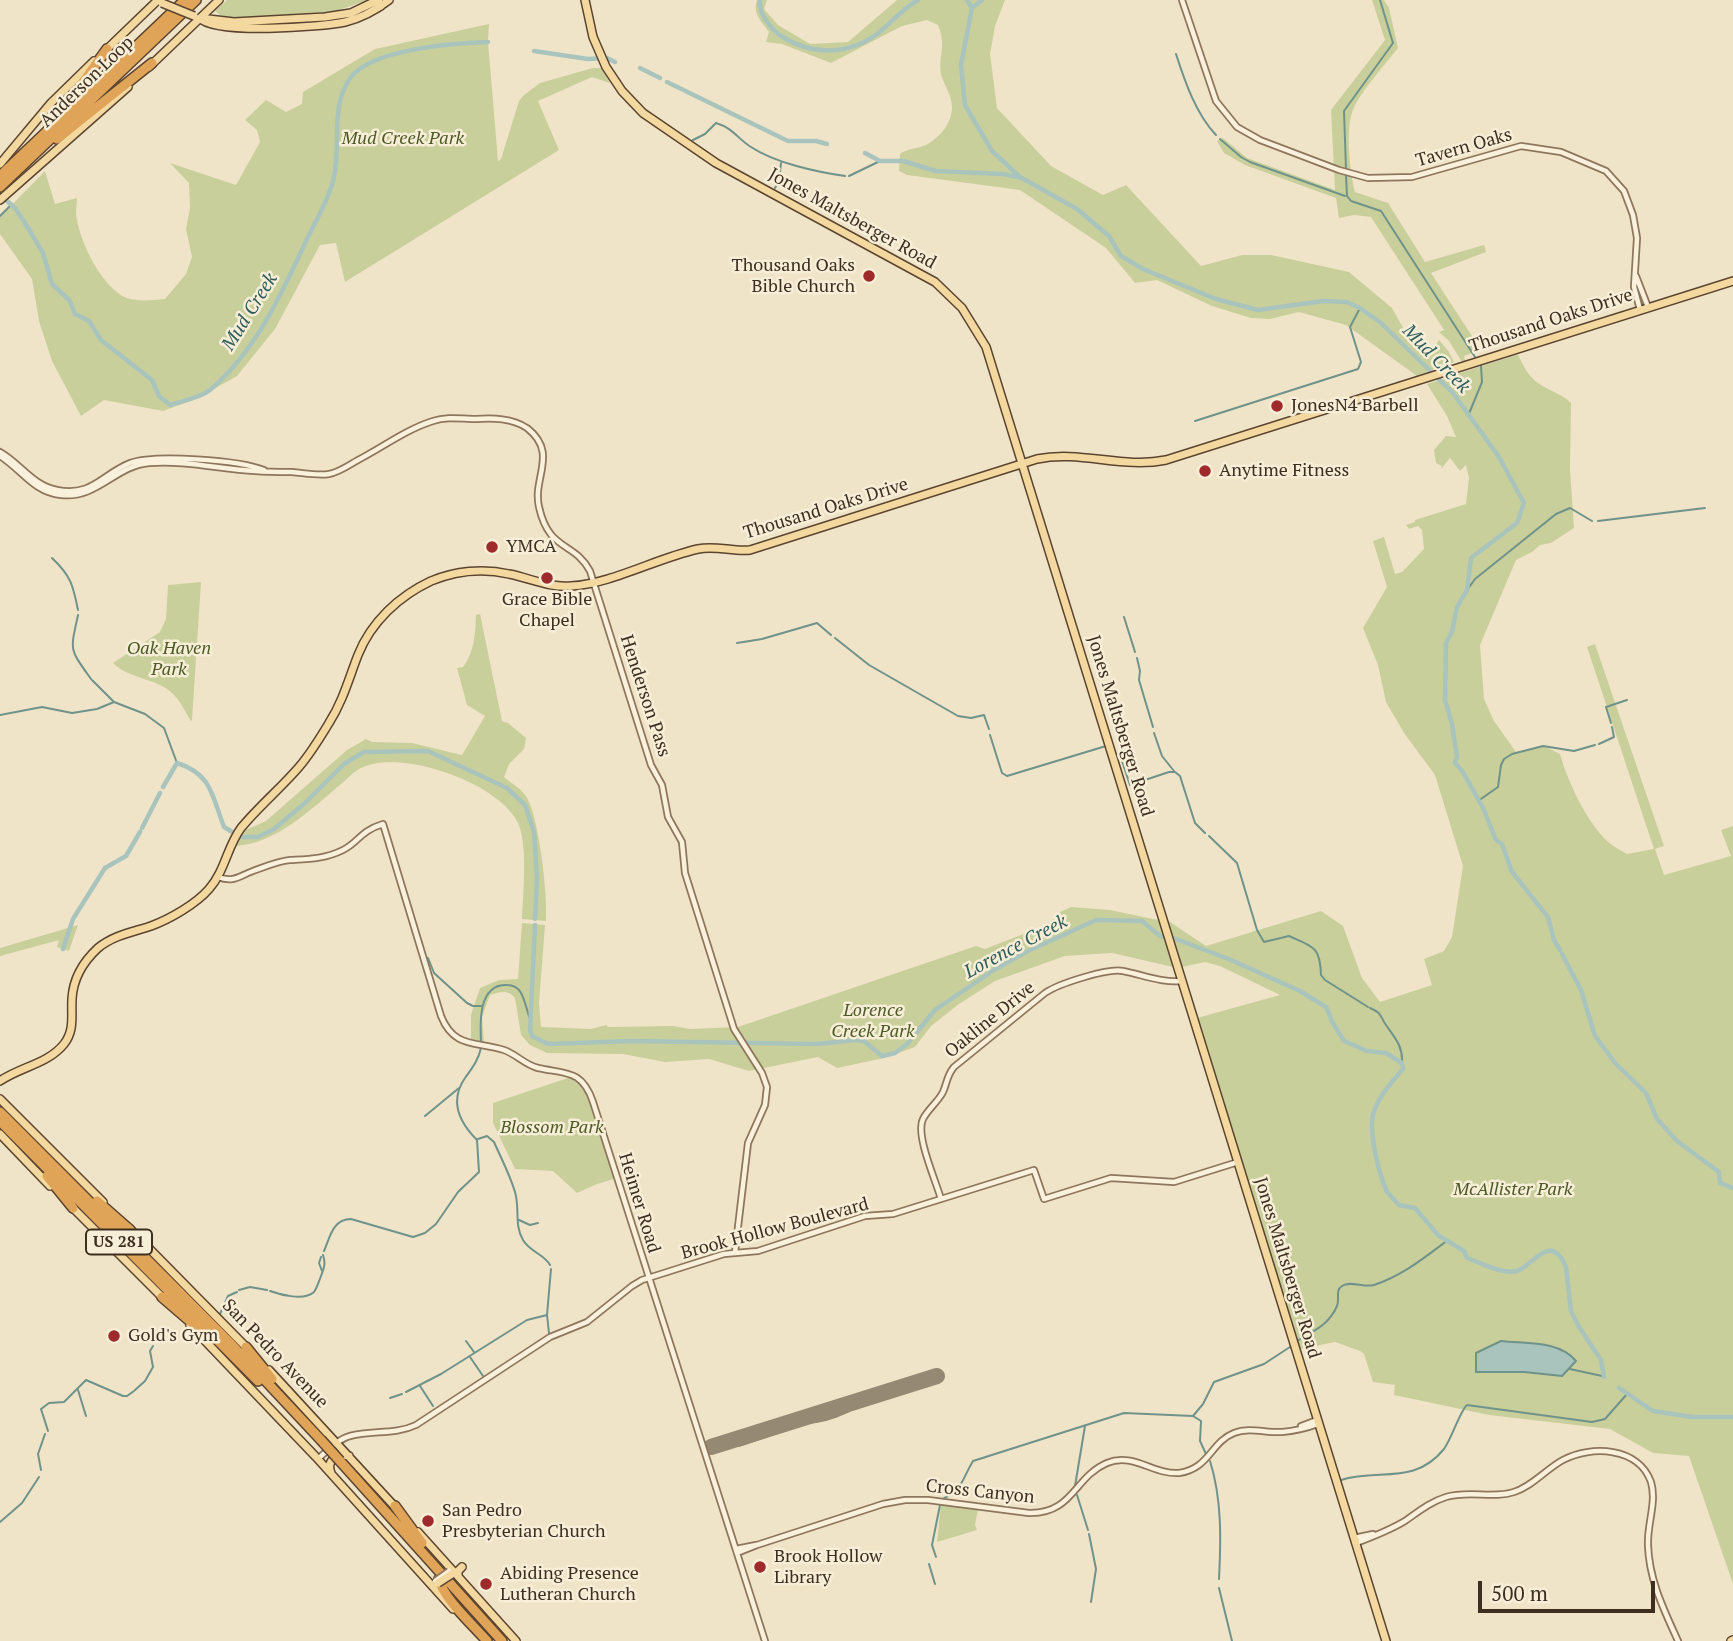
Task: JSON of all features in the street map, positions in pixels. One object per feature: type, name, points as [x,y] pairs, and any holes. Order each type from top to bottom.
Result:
[{"type":"highway","name":"Anderson Loop","points":[[3,185],[196,0]]},
{"type":"highway","name":"Anderson Loop","points":[[3,185],[37,140],[182,1]]},
{"type":"highway","points":[[37,140],[66,107],[107,49]]},
{"type":"highway","points":[[15,173],[152,63]]},
{"type":"highway","name":"US 281","points":[[0,1112],[323,1437],[338,1462],[433,1584],[495,1641]]},
{"type":"highway","name":"US 281","points":[[0,1121],[267,1390],[323,1437]]},
{"type":"highway","points":[[10,1132],[74,1208]]},
{"type":"highway","points":[[26,1138],[130,1230]]},
{"type":"highway","points":[[162,1297],[267,1390]]},
{"type":"highway","points":[[246,1347],[323,1437]]},
{"type":"highway","name":"US 281","points":[[338,1462],[502,1641]]},
{"type":"highway","points":[[395,1506],[415,1535],[462,1588],[479,1615]]},
{"type":"highway","points":[[433,1584],[440,1584],[487,1641]]},
{"type":"main road","points":[[0,200],[3,185],[44,159],[102,112],[197,17],[219,0]]},
{"type":"main road","points":[[197,17],[208,24],[244,28],[325,21],[389,0]]},
{"type":"main road","name":"Jones Maltsberger Road","points":[[585,0],[597,47],[606,67],[637,108],[700,153],[921,274],[950,295],[972,321],[986,347],[1386,1641]]},
{"type":"main road","points":[[0,164],[51,103],[154,1],[228,25],[250,21],[325,21]]},
{"type":"main road","points":[[210,9],[211,16],[216,20]]},
{"type":"main road","points":[[244,28],[250,21]]},
{"type":"main road","name":"Thousand Oaks Drive","points":[[0,1080],[59,1050],[68,1038],[72,1024],[75,985],[80,970],[93,953],[110,940],[160,922],[205,893],[218,877],[241,828],[295,772],[313,749],[340,704],[365,639],[375,625],[396,604],[434,580],[472,571],[508,573],[556,586],[578,586],[701,548],[750,550],[1047,457],[1075,456],[1126,463],[1157,462],[1733,281]]},
{"type":"main road","name":"Thousand Oaks Drive","points":[[0,1075],[14,1068],[36,1063]]},
{"type":"main road","name":"San Pedro Avenue","points":[[0,1099],[246,1347]]},
{"type":"main road","points":[[0,1134],[307,1447],[433,1584],[481,1641]]},
{"type":"main road","points":[[323,1437],[346,1444],[395,1506],[516,1641]]},
{"type":"main road","points":[[307,1447],[318,1449],[328,1441],[323,1437]]},
{"type":"main road","points":[[331,1474],[331,1462],[346,1444]]},
{"type":"main road","points":[[433,1584],[452,1572],[458,1572],[462,1567]]},
{"type":"street","name":"Tavern Oaks","points":[[1182,0],[1212,94],[1226,116],[1237,127],[1257,139],[1360,176],[1396,179],[1426,174],[1516,147],[1531,146],[1569,154],[1606,171],[1624,191],[1636,232],[1635,276],[1644,308]]},
{"type":"street","name":"Henderson Pass","points":[[0,454],[38,484],[67,492],[92,487],[124,466],[147,459],[332,473],[438,419],[486,418],[513,421],[532,433],[542,448],[544,466],[538,499],[547,531],[555,541],[582,560],[594,582],[651,765],[662,785],[666,813],[682,842],[685,873],[734,1032],[764,1078],[767,1098],[748,1143],[735,1252]]},
{"type":"street","name":"Heimer Road","points":[[218,877],[234,880],[286,860],[310,860],[340,852],[366,830],[383,824],[443,1022],[450,1032],[462,1041],[501,1049],[535,1067],[566,1072],[584,1085],[591,1097],[765,1641]]},
{"type":"street","name":"Oakline Drive","points":[[941,1199],[922,1139],[921,1126],[942,1093],[952,1069],[1056,987],[1112,971],[1167,981],[1182,981]]},
{"type":"street","name":"Brook Hollow Boulevard","points":[[346,1444],[416,1425],[550,1337],[587,1322],[632,1286],[648,1278],[735,1252],[758,1251],[865,1216],[893,1214],[1034,1170],[1044,1199],[1111,1178],[1174,1182],[1238,1162]]},
{"type":"street","name":"Cross Canyon","points":[[736,1551],[883,1504],[905,1500],[928,1500],[1040,1513],[1064,1503],[1096,1470],[1112,1461],[1130,1461],[1161,1471],[1180,1472],[1198,1466],[1223,1440],[1234,1433],[1248,1430],[1283,1432],[1318,1422]]},
{"type":"street","points":[[320,1461],[346,1444]]},
{"type":"street","points":[[1355,1541],[1381,1533],[1447,1496],[1511,1493],[1574,1455],[1592,1452],[1620,1454],[1639,1464],[1651,1482],[1653,1499],[1647,1542],[1651,1576],[1678,1641]]},
{"type":"green space","points":[[227,0],[368,0],[336,11],[234,18],[215,11]]},
{"type":"green space","points":[[757,0],[767,0],[764,9],[778,25],[810,44],[848,42],[897,0],[1005,0],[995,26],[990,54],[997,108],[1051,166],[1103,195],[1126,185],[1201,266],[1242,255],[1271,255],[1349,272],[1392,308],[1406,333],[1431,353],[1439,340],[1454,362],[1417,376],[1346,325],[1299,312],[1270,319],[1251,318],[1212,306],[1157,280],[1135,283],[1106,248],[1020,190],[907,175],[899,171],[900,154],[932,142],[946,127],[951,114],[951,100],[941,74],[942,40],[938,25],[927,20],[902,26],[831,63],[782,44],[766,42],[769,32],[757,13]]},
{"type":"green space","points":[[1372,0],[1384,0],[1389,8],[1398,48],[1367,87],[1353,110],[1349,139],[1355,192],[1388,203],[1425,262],[1484,245],[1486,252],[1431,273],[1481,350],[1464,356],[1465,361],[1462,362],[1449,341],[1439,332],[1444,330],[1371,217],[1354,215],[1339,218],[1336,198],[1245,165],[1224,153],[1217,141],[1223,138],[1247,158],[1335,190],[1331,110],[1385,40]]},
{"type":"green space","name":"Mud Creek Park","points":[[489,24],[488,42],[498,161],[501,159],[519,101],[540,83],[601,68],[610,83],[592,77],[538,101],[559,150],[345,282],[336,243],[320,245],[275,329],[237,376],[196,399],[163,411],[104,400],[81,416],[52,361],[39,321],[32,279],[0,234],[0,217],[45,171],[55,204],[77,198],[76,217],[83,241],[94,265],[110,285],[127,298],[165,299],[186,274],[192,257],[186,229],[190,208],[189,183],[170,163],[236,185],[260,142],[257,130],[245,120],[266,100],[286,112],[302,104],[303,92],[375,49]]},
{"type":"green space","name":"McAllister Park","points":[[1518,355],[1534,380],[1571,403],[1570,470],[1574,528],[1516,560],[1480,645],[1484,699],[1494,721],[1516,752],[1544,746],[1560,754],[1579,801],[1608,842],[1627,854],[1654,849],[1587,647],[1595,644],[1664,846],[1655,849],[1664,875],[1731,856],[1721,830],[1733,826],[1733,1584],[1689,1456],[1653,1453],[1610,1429],[1489,1415],[1394,1395],[1395,1385],[1373,1382],[1364,1354],[1360,1351],[1335,1342],[1300,1349],[1197,1018],[1280,995],[1220,966],[1205,962],[1182,967],[1167,920],[1206,946],[1321,911],[1343,926],[1362,978],[1380,1002],[1432,985],[1424,959],[1444,951],[1452,937],[1463,866],[1435,775],[1404,733],[1386,702],[1378,665],[1363,628],[1387,587],[1373,541],[1384,537],[1395,574],[1402,572],[1424,549],[1422,530],[1418,526],[1409,529],[1406,525],[1466,504],[1469,478],[1466,465],[1460,471],[1450,458],[1441,469],[1442,466],[1436,463],[1434,450],[1446,436],[1456,437],[1447,416],[1427,384]]},
{"type":"green space","name":"Oak Haven Park","points":[[201,582],[191,721],[178,699],[166,688],[127,672],[113,663],[160,632],[166,619],[168,585]]},
{"type":"green space","points":[[480,614],[502,721],[526,738],[524,749],[509,764],[504,777],[525,795],[530,804],[544,876],[546,921],[522,919],[523,844],[518,823],[508,808],[471,783],[423,766],[378,763],[361,768],[292,824],[265,839],[236,846],[246,830],[266,821],[347,750],[366,739],[372,742],[412,743],[462,755],[485,716],[467,705],[457,668],[463,667],[470,655],[476,615]]},
{"type":"green space","name":"Lorence Creek Park","points":[[1071,907],[1110,910],[1158,920],[1173,967],[1112,953],[1065,956],[995,981],[931,1026],[915,1047],[884,1058],[837,1068],[818,1057],[749,1071],[709,1059],[665,1062],[623,1054],[547,1053],[530,1045],[521,1035],[515,998],[503,992],[490,995],[482,1017],[484,1043],[471,1040],[471,1015],[480,988],[499,980],[518,979],[522,923],[545,925],[539,1003],[541,1027],[591,1029],[606,1025],[673,1026],[690,1029],[738,1027],[976,946],[985,949],[1047,925],[1060,912]]},
{"type":"green space","points":[[78,925],[69,951],[57,947],[59,940],[0,956],[0,948]]},
{"type":"green space","name":"Blossom Park","points":[[571,1077],[587,1096],[614,1179],[577,1193],[553,1171],[515,1169],[493,1123],[493,1103]]},
{"type":"green space","points":[[941,1504],[978,1510],[975,1525],[977,1530],[937,1542]]},
{"type":"water","points":[[1501,1341],[1551,1346],[1569,1354],[1576,1361],[1562,1376],[1524,1372],[1476,1372],[1476,1353]]},
{"type":"waterway","points":[[760,0],[761,10],[773,29],[793,42],[817,50],[841,49],[865,41],[918,0]]},
{"type":"waterway","points":[[967,0],[972,8],[961,65],[965,105],[992,151],[1019,176]]},
{"type":"waterway","points":[[972,8],[982,0]]},
{"type":"waterway","points":[[1346,169],[1344,111],[1393,43],[1380,0]]},
{"type":"waterway","name":"Mud Creek","points":[[0,195],[15,208],[25,223],[43,253],[52,284],[70,301],[75,314],[89,321],[101,340],[152,380],[159,396],[170,405],[191,399],[210,390],[241,358],[288,280],[331,188],[340,101],[351,77],[362,67],[395,54],[436,46],[488,42]]},
{"type":"waterway","name":"Mud Creek","points":[[534,51],[588,59],[607,58],[615,62]]},
{"type":"waterway","points":[[1176,54],[1197,108],[1216,135]]},
{"type":"waterway","name":"Mud Creek","points":[[640,68],[660,78]]},
{"type":"waterway","name":"Mud Creek","points":[[667,82],[788,141],[816,141],[827,144]]},
{"type":"waterway","points":[[693,140],[705,134],[716,123],[772,158],[845,176]]},
{"type":"waterway","points":[[1220,139],[1250,162],[1345,196]]},
{"type":"waterway","name":"Mud Creek","points":[[865,153],[880,161],[903,161],[936,171],[1003,174],[1022,178],[1077,209],[1109,236],[1121,256],[1143,269],[1216,299],[1258,310],[1323,301],[1347,302],[1381,323],[1453,393],[1499,457],[1524,503],[1517,523],[1471,558],[1467,590],[1457,607],[1452,632],[1446,643],[1445,700],[1452,724],[1457,757],[1455,763],[1483,808],[1496,840],[1502,844],[1512,872],[1548,917],[1554,940],[1560,950]]},
{"type":"waterway","points":[[849,176],[880,161]]},
{"type":"waterway","points":[[775,188],[779,181],[781,163]]},
{"type":"waterway","points":[[1346,175],[1347,196],[1351,201],[1381,211],[1475,357]]},
{"type":"waterway","points":[[0,216],[11,205]]},
{"type":"waterway","points":[[1195,421],[1358,369],[1361,362],[1350,327],[1360,308]]},
{"type":"waterway","points":[[1468,416],[1482,382],[1481,366]]},
{"type":"waterway","points":[[1467,590],[1475,579],[1556,514],[1570,508],[1592,521]]},
{"type":"waterway","points":[[1598,521],[1705,508]]},
{"type":"waterway","points":[[52,558],[70,581],[78,610]]},
{"type":"waterway","points":[[78,615],[73,649],[91,679]]},
{"type":"waterway","points":[[1124,617],[1135,652]]},
{"type":"waterway","points":[[737,643],[762,639],[817,623],[831,635]]},
{"type":"waterway","points":[[835,638],[869,665],[958,716],[971,718],[984,715],[989,729]]},
{"type":"waterway","points":[[1137,658],[1139,680],[1153,727]]},
{"type":"waterway","points":[[92,680],[114,702]]},
{"type":"waterway","points":[[1611,723],[1606,707],[1627,700]]},
{"type":"waterway","points":[[0,715],[42,707],[72,713],[97,709],[114,702],[145,714],[164,728],[177,763]]},
{"type":"waterway","points":[[1599,744],[1614,737],[1612,727]]},
{"type":"waterway","points":[[1154,733],[1162,756],[1174,771]]},
{"type":"waterway","points":[[990,735],[1002,773],[1007,776],[1106,746]]},
{"type":"waterway","points":[[1478,801],[1498,787],[1501,765],[1504,759],[1512,754],[1543,746],[1574,751],[1595,745]]},
{"type":"waterway","name":"Lorence Creek","points":[[241,837],[258,837],[274,829],[344,764],[364,752],[428,751],[507,788],[525,805],[534,832],[537,878],[535,919]]},
{"type":"waterway","points":[[1121,758],[1130,785],[1169,772],[1180,776],[1195,823],[1205,833]]},
{"type":"waterway","name":"Lorence Creek","points":[[163,787],[177,763],[197,773],[209,788],[224,827],[234,833]]},
{"type":"waterway","name":"Lorence Creek","points":[[142,828],[160,793]]},
{"type":"waterway","name":"Lorence Creek","points":[[63,949],[73,919],[105,868],[126,856],[140,832]]},
{"type":"waterway","points":[[1209,836],[1237,863],[1257,930],[1264,942],[1289,936],[1310,946],[1317,954],[1321,975],[1325,980],[1368,1007]]},
{"type":"waterway","name":"Lorence Creek","points":[[535,925],[530,1030],[532,1036],[548,1044],[631,1041],[817,1044],[856,1040],[864,1041],[882,1056],[895,1053],[907,1044],[935,1010],[994,970],[1096,920],[1142,921],[1160,936],[1176,939],[1231,960],[1300,991],[1326,1007],[1331,1018]]},
{"type":"waterway","name":"Mud Creek","points":[[1562,954],[1581,990],[1595,1036],[1616,1064],[1646,1093],[1657,1119],[1677,1141],[1719,1172],[1720,1183],[1733,1188]]},
{"type":"waterway","points":[[428,958],[434,973],[467,1003],[481,1006]]},
{"type":"waterway","points":[[481,1042],[483,1006],[491,991],[498,986],[509,985],[519,990],[530,1019]]},
{"type":"waterway","points":[[1370,1008],[1379,1013],[1395,1038],[1400,1047],[1402,1063]]},
{"type":"waterway","name":"Lorence Creek","points":[[1331,1020],[1344,1041],[1367,1051],[1386,1053],[1402,1063],[1403,1069],[1381,1096],[1372,1123],[1376,1154],[1387,1192]]},
{"type":"waterway","points":[[324,1251],[336,1225],[345,1220],[351,1219],[413,1237],[425,1233],[436,1224],[458,1192],[479,1172],[477,1140],[462,1119],[457,1103],[460,1087],[481,1048]]},
{"type":"waterway","points":[[425,1116],[459,1088]]},
{"type":"waterway","points":[[478,1139],[487,1136],[494,1142],[515,1192],[520,1234],[526,1244],[550,1265]]},
{"type":"waterway","name":"Lorence Creek","points":[[1389,1194],[1399,1205],[1415,1208],[1439,1236],[1464,1251],[1467,1258],[1492,1268],[1517,1271],[1548,1251],[1554,1251],[1560,1256],[1566,1267],[1571,1311],[1601,1360],[1604,1377]]},
{"type":"waterway","points":[[519,1220],[530,1225],[538,1223]]},
{"type":"waterway","points":[[1297,1341],[1330,1318],[1337,1306],[1342,1286],[1370,1286],[1394,1277],[1448,1240]]},
{"type":"waterway","points":[[270,1291],[299,1297],[310,1295],[314,1292],[324,1268],[323,1255]]},
{"type":"waterway","points":[[321,1257],[319,1263],[322,1271]]},
{"type":"waterway","points":[[549,1333],[547,1315],[551,1269]]},
{"type":"waterway","points":[[239,1290],[250,1287],[267,1290]]},
{"type":"waterway","points":[[220,1314],[228,1296],[237,1292]]},
{"type":"waterway","points":[[406,1392],[441,1374],[527,1320],[547,1315]]},
{"type":"waterway","points":[[466,1341],[474,1352]]},
{"type":"waterway","points":[[1193,1416],[1203,1404],[1214,1382],[1264,1364],[1293,1345]]},
{"type":"waterway","points":[[135,1390],[145,1381],[153,1367],[150,1351],[153,1346]]},
{"type":"waterway","points":[[470,1357],[483,1376]]},
{"type":"waterway","points":[[1570,1369],[1602,1376]]},
{"type":"waterway","points":[[48,1431],[41,1409],[49,1403],[64,1402],[86,1380],[123,1396],[134,1391]]},
{"type":"waterway","points":[[420,1386],[433,1406]]},
{"type":"waterway","name":"Lorence Creek","points":[[1619,1388],[1653,1411],[1692,1417],[1733,1417]]},
{"type":"waterway","points":[[78,1390],[86,1416]]},
{"type":"waterway","points":[[390,1398],[402,1394]]},
{"type":"waterway","points":[[1341,1480],[1421,1468],[1444,1449],[1467,1405],[1592,1422],[1605,1419],[1627,1394]]},
{"type":"waterway","points":[[943,1499],[959,1487],[973,1461],[1124,1413],[1193,1416],[1201,1421],[1200,1441],[1206,1454]]},
{"type":"waterway","points":[[1075,1486],[1085,1426]]},
{"type":"waterway","points":[[41,1470],[38,1454],[45,1434]]},
{"type":"waterway","points":[[1210,1461],[1219,1505],[1219,1579]]},
{"type":"waterway","points":[[0,1522],[22,1503],[39,1477]]},
{"type":"waterway","points":[[1077,1495],[1088,1530]]},
{"type":"waterway","points":[[936,1557],[932,1545],[940,1505]]},
{"type":"waterway","points":[[1089,1534],[1096,1569],[1091,1602]]},
{"type":"waterway","points":[[929,1564],[935,1584]]},
{"type":"waterway","points":[[1219,1588],[1232,1641]]},
{"type":"taxiway","points":[[739,1444],[806,1421],[832,1416],[847,1410],[845,1405]]},
{"type":"runway","points":[[711,1447],[937,1376]]},
{"type":"place","name":"Thousand Oaks Bible Church","points":[[869,276]]},
{"type":"place","name":"JonesN4 Barbell","points":[[1277,406]]},
{"type":"place","name":"Anytime Fitness","points":[[1205,471]]},
{"type":"place","name":"YMCA","points":[[492,547]]},
{"type":"place","name":"Grace Bible Chapel","points":[[547,578]]},
{"type":"place","name":"Gold's Gym","points":[[114,1336]]},
{"type":"place","name":"San Pedro Presbyterian Church","points":[[428,1521]]},
{"type":"place","name":"Brook Hollow Library","points":[[760,1567]]},
{"type":"place","name":"Abiding Presence Lutheran Church","points":[[486,1584]]}]
